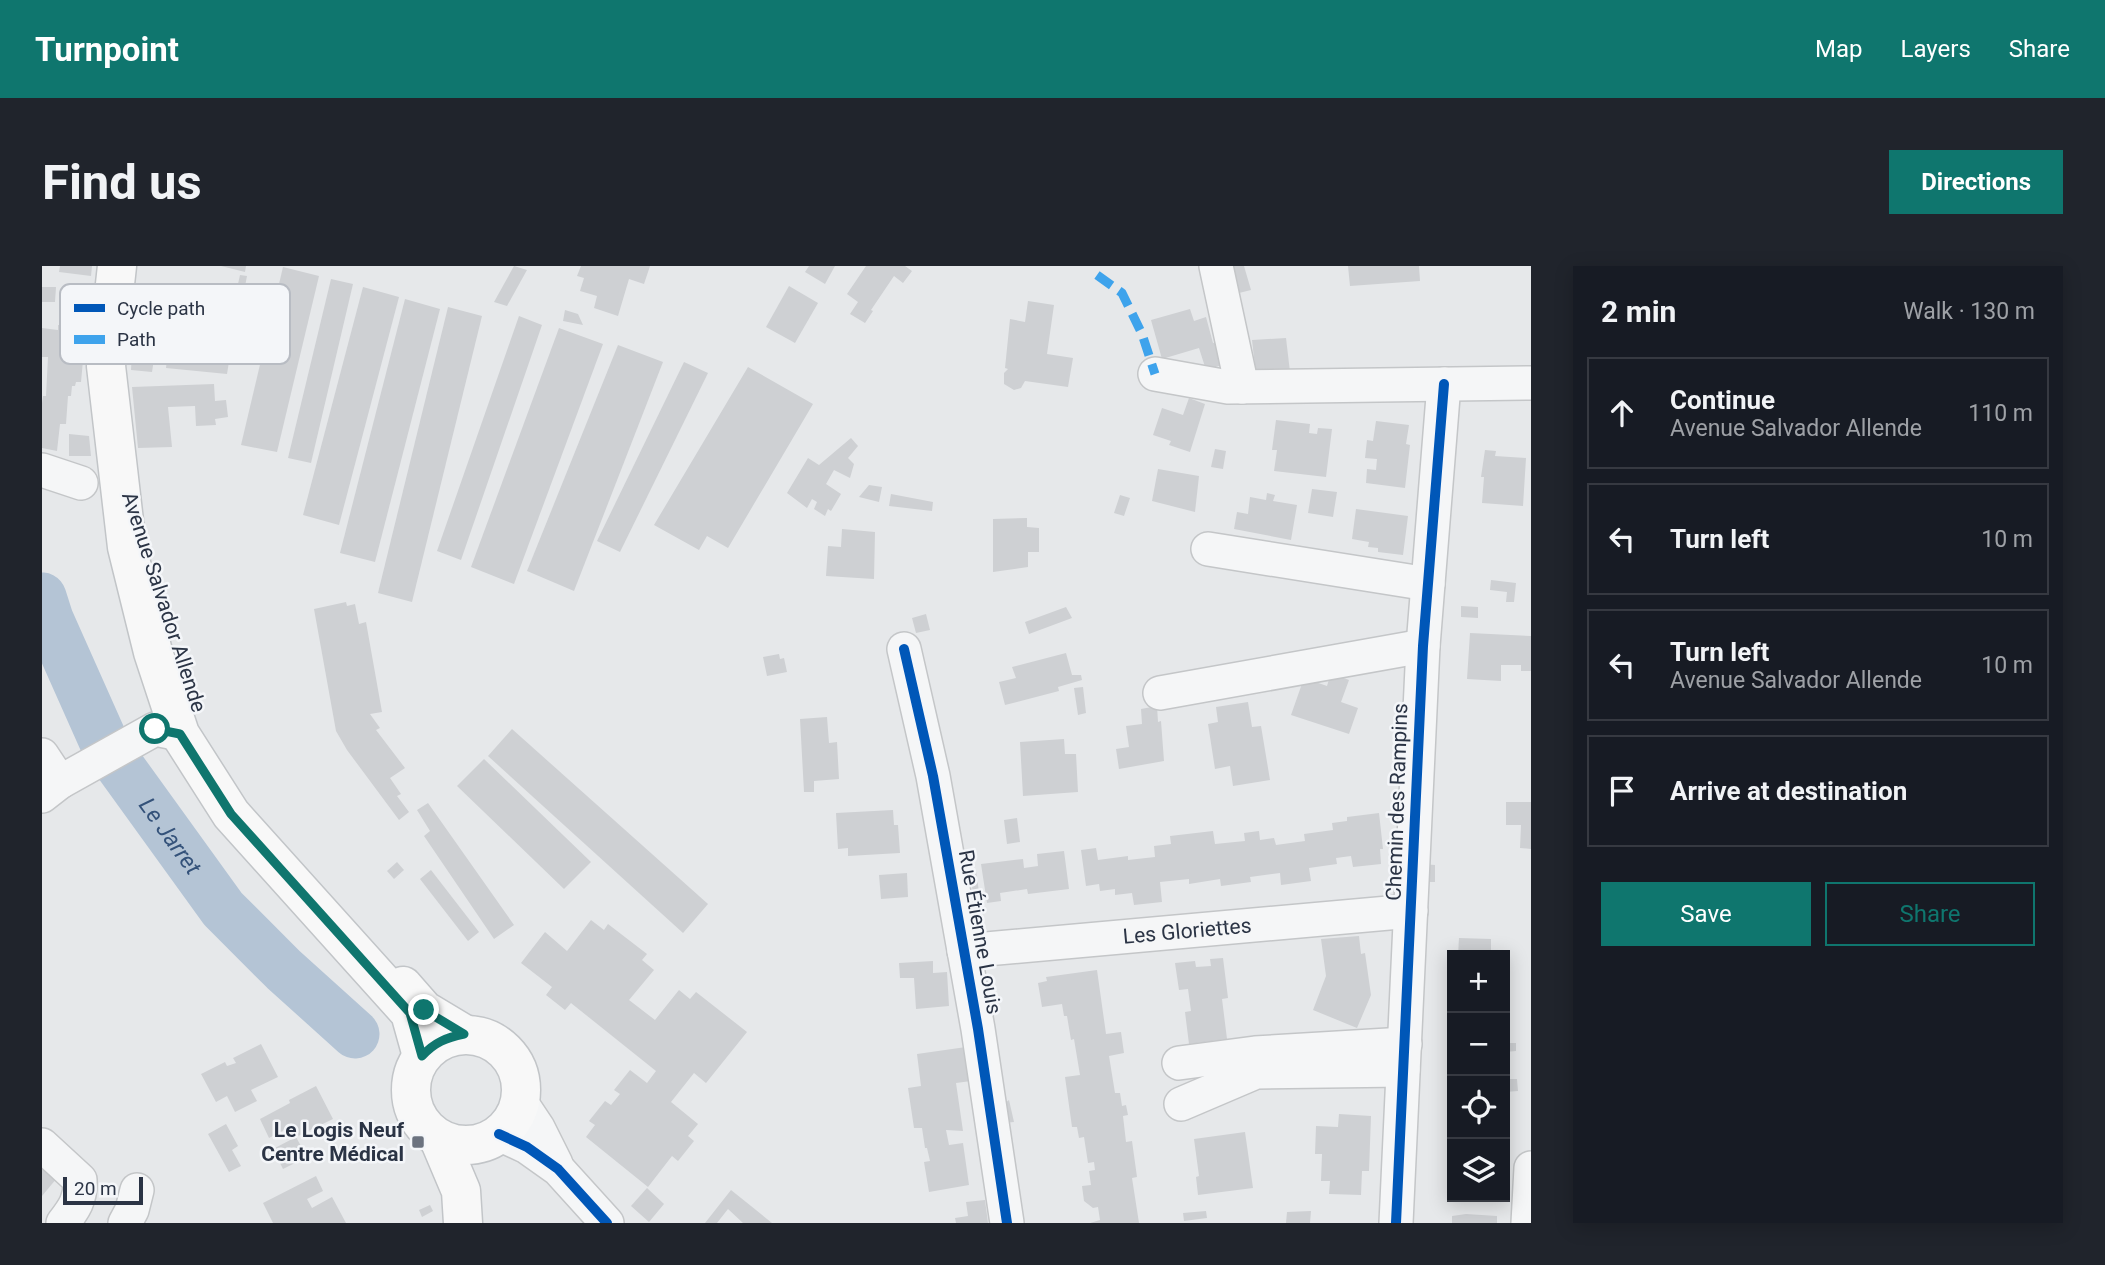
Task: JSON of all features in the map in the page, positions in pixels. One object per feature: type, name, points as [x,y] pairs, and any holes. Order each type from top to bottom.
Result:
[{"type":"main road","name":"Avenue Salvador Allende","points":[[115,284],[117,266]]},
{"type":"main road","name":"Avenue Salvador Allende","points":[[106,364],[127,547],[153,652],[180,734],[231,814],[410,1013],[422,1056]]},
{"type":"main road","name":"Avenue Salvador Allende","points":[[115,451],[146,543],[174,647],[203,725],[247,803],[424,1010],[464,1034]]},
{"type":"main road","points":[[464,1034],[480,1036],[496,1043],[508,1054],[517,1069],[521,1085],[520,1101],[509,1125],[491,1139],[467,1146],[439,1139],[425,1129],[415,1114],[410,1098],[411,1080],[416,1064],[422,1056],[433,1044],[464,1034]]},
{"type":"main road","points":[[439,1139],[462,1207]]},
{"type":"main road","points":[[462,1207],[491,1139]]},
{"type":"street","points":[[1216,266],[1242,387]]},
{"type":"street","points":[[1154,374],[1228,387],[1531,383]]},
{"type":"street","name":"Chemin des Rampins","points":[[1396,1223],[1423,646],[1444,384]]},
{"type":"street","points":[[42,470],[81,483]]},
{"type":"street","points":[[1209,549],[1428,584]]},
{"type":"street","points":[[1160,694],[1423,646]]},
{"type":"street","name":"Rue Étienne Louis","points":[[904,649],[933,776],[1007,1223]]},
{"type":"street","points":[[48,778],[97,761],[155,729],[180,734]]},
{"type":"street","name":"Les Gloriettes","points":[[964,951],[1411,911]]},
{"type":"street","points":[[1179,1063],[1255,1053],[1404,1056]]},
{"type":"street","points":[[1181,1104],[1256,1072],[1404,1056]]},
{"type":"street","points":[[520,1101],[538,1128],[558,1169]]},
{"type":"street","points":[[491,1139],[527,1147],[558,1169],[607,1223]]},
{"type":"street","points":[[42,1145],[79,1180],[81,1192],[76,1207],[63,1223]]},
{"type":"street","points":[[1528,1223],[1531,1168]]},
{"type":"street","points":[[125,1223],[132,1210],[137,1190]]},
{"type":"building","points":[[60,266],[92,266],[91,276],[59,272]]},
{"type":"building","points":[[221,266],[246,266],[245,272]]},
{"type":"building","points":[[514,266],[527,270],[507,306],[494,302]]},
{"type":"building","points":[[581,266],[650,266],[644,284],[629,279],[618,316],[594,308],[597,296],[580,291],[584,278],[577,276]]},
{"type":"building","points":[[809,266],[835,266],[825,284],[805,272]]},
{"type":"building","points":[[866,266],[905,266],[912,271],[903,283],[894,276],[865,323],[850,314],[858,302],[847,294]]},
{"type":"building","points":[[1231,266],[1244,266],[1251,290],[1239,293]]},
{"type":"building","points":[[1348,266],[1419,266],[1420,281],[1350,286]]},
{"type":"building","points":[[283,267],[319,276],[277,452],[241,445],[260,364],[290,364],[290,284],[279,284]]},
{"type":"building","points":[[240,275],[247,276],[245,284],[238,284]]},
{"type":"building","points":[[331,279],[353,284],[311,463],[288,458]]},
{"type":"building","points":[[789,286],[818,303],[795,343],[766,327]]},
{"type":"building","points":[[42,287],[56,287],[55,302],[42,302]]},
{"type":"building","points":[[363,287],[399,297],[339,525],[303,515]]},
{"type":"building","points":[[405,299],[440,309],[375,562],[340,553]]},
{"type":"building","points":[[1028,301],[1054,305],[1047,354],[1073,358],[1068,387],[1025,381],[1021,388],[1014,390],[1004,384],[1004,373],[1008,369],[1005,368],[1010,319],[1025,322]]},
{"type":"building","points":[[448,307],[482,316],[412,602],[378,593]]},
{"type":"building","points":[[1190,309],[1194,321],[1206,317],[1213,343],[1218,342],[1225,364],[1206,370],[1199,348],[1162,359],[1151,320]]},
{"type":"building","points":[[565,310],[578,314],[583,325],[563,321]]},
{"type":"building","points":[[519,316],[542,325],[461,560],[437,551]]},
{"type":"building","points":[[60,325],[60,364],[83,364],[81,382],[72,386],[71,396],[68,396],[66,424],[60,424],[57,451],[42,448],[42,403],[43,396],[46,396],[48,357],[42,357],[42,328],[58,330]]},
{"type":"building","points":[[559,328],[603,344],[514,584],[471,567]]},
{"type":"building","points":[[1286,338],[1290,372],[1256,375],[1252,340]]},
{"type":"building","points":[[618,345],[663,362],[574,591],[527,571]]},
{"type":"building","points":[[684,362],[708,373],[620,552],[597,541]]},
{"type":"building","points":[[131,364],[153,364],[152,372],[131,370]]},
{"type":"building","points":[[166,364],[229,364],[227,374],[166,368]]},
{"type":"building","points":[[748,367],[813,404],[728,548],[707,536],[699,550],[654,525]]},
{"type":"building","points":[[214,384],[215,401],[226,400],[228,417],[215,419],[216,425],[196,426],[195,406],[168,407],[172,447],[138,448],[132,387]]},
{"type":"building","points":[[1189,398],[1205,404],[1190,452],[1169,445],[1171,441],[1153,435],[1162,408],[1183,415]]},
{"type":"building","points":[[1276,420],[1310,424],[1309,433],[1317,434],[1318,428],[1332,429],[1326,477],[1274,471],[1277,450],[1272,450]]},
{"type":"building","points":[[1376,421],[1409,425],[1406,444],[1410,445],[1405,488],[1366,483],[1367,469],[1376,470],[1377,459],[1365,458],[1367,440],[1373,441]]},
{"type":"building","points":[[69,434],[89,436],[91,456],[69,456]]},
{"type":"building","points":[[851,438],[858,446],[848,458],[854,464],[850,478],[834,470],[826,484],[841,494],[831,511],[828,509],[825,516],[814,509],[817,502],[812,499],[807,508],[787,493],[808,458],[819,465]]},
{"type":"building","points":[[1215,449],[1226,451],[1223,469],[1211,467]]},
{"type":"building","points":[[1485,450],[1496,451],[1495,456],[1526,458],[1523,506],[1482,503],[1484,477],[1481,477]]},
{"type":"building","points":[[1158,469],[1199,476],[1195,512],[1152,501]]},
{"type":"building","points":[[869,485],[882,487],[879,502],[859,497]]},
{"type":"building","points":[[1312,489],[1337,492],[1333,517],[1308,513]]},
{"type":"building","points":[[1267,493],[1275,495],[1273,501],[1297,505],[1291,540],[1234,529],[1237,512],[1248,514],[1250,497],[1266,500]]},
{"type":"building","points":[[891,494],[933,502],[932,511],[889,506]]},
{"type":"building","points":[[1120,495],[1130,498],[1124,516],[1114,513]]},
{"type":"building","points":[[1356,509],[1408,516],[1403,555],[1378,552],[1378,548],[1368,547],[1369,542],[1352,539]]},
{"type":"building","points":[[1027,518],[1027,527],[1039,528],[1039,552],[1028,552],[1028,567],[993,572],[993,519]]},
{"type":"building","points":[[842,529],[875,532],[874,579],[826,576],[828,546],[841,547]]},
{"type":"building","points":[[1491,580],[1516,583],[1514,602],[1506,602],[1507,592],[1490,590]]},
{"type":"building","points":[[346,602],[347,606],[355,604],[359,624],[366,622],[382,712],[370,714],[380,728],[376,730],[405,768],[390,778],[401,794],[397,796],[409,812],[399,820],[336,731],[314,609]]},
{"type":"building","points":[[1461,606],[1478,607],[1478,618],[1461,617]]},
{"type":"building","points":[[1066,607],[1072,618],[1029,634],[1025,622]]},
{"type":"building","points":[[926,614],[930,630],[916,633],[912,618]]},
{"type":"building","points":[[1470,633],[1531,636],[1531,671],[1521,671],[1521,665],[1501,665],[1501,681],[1467,679]]},
{"type":"building","points":[[1066,653],[1072,675],[1081,675],[1082,680],[1058,687],[1059,691],[1005,705],[999,682],[1016,678],[1012,667]]},
{"type":"building","points":[[779,654],[780,659],[784,658],[787,672],[767,676],[763,657]]},
{"type":"building","points":[[1331,673],[1349,680],[1341,702],[1358,708],[1349,734],[1291,715],[1304,678],[1327,686]]},
{"type":"building","points":[[1083,687],[1086,713],[1078,715],[1074,688]]},
{"type":"building","points":[[1248,702],[1252,727],[1261,726],[1270,780],[1233,786],[1230,766],[1215,769],[1208,724],[1218,722],[1216,707]]},
{"type":"building","points":[[1157,706],[1164,761],[1119,769],[1116,749],[1129,747],[1126,726],[1142,724],[1141,709]]},
{"type":"building","points":[[827,717],[829,743],[837,742],[839,779],[814,781],[814,792],[804,792],[800,719]]},
{"type":"building","points":[[512,729],[708,904],[683,933],[488,756]]},
{"type":"building","points":[[1064,739],[1065,754],[1076,754],[1078,792],[1023,796],[1020,742]]},
{"type":"building","points":[[484,759],[591,862],[564,889],[457,786]]},
{"type":"building","points":[[1506,802],[1531,802],[1531,849],[1520,848],[1521,825],[1506,825]]},
{"type":"building","points":[[428,803],[514,925],[494,939],[424,836],[430,831],[417,810]]},
{"type":"building","points":[[893,810],[894,825],[898,825],[900,853],[848,856],[848,848],[838,849],[836,813]]},
{"type":"building","points":[[1379,813],[1383,849],[1380,849],[1381,864],[1353,867],[1351,856],[1336,858],[1337,864],[1309,868],[1311,881],[1281,885],[1280,873],[1250,877],[1251,882],[1221,886],[1220,879],[1189,884],[1189,879],[1160,882],[1162,902],[1134,905],[1132,893],[1115,895],[1115,889],[1100,891],[1099,884],[1086,886],[1081,850],[1096,848],[1098,860],[1128,856],[1128,860],[1155,857],[1154,846],[1171,844],[1170,836],[1213,831],[1215,844],[1245,841],[1244,833],[1259,831],[1260,840],[1274,838],[1276,845],[1305,841],[1304,834],[1333,830],[1332,823],[1347,821],[1347,817]]},
{"type":"building","points":[[1017,818],[1020,842],[1007,844],[1004,820]]},
{"type":"building","points":[[1064,851],[1069,889],[1028,894],[1027,889],[1000,893],[1001,901],[987,903],[981,864],[1023,859],[1024,868],[1038,866],[1037,854]]},
{"type":"building","points":[[397,862],[404,870],[394,879],[387,871]]},
{"type":"building","points":[[1422,864],[1435,865],[1435,882],[1421,882]]},
{"type":"building","points":[[431,870],[479,932],[468,941],[420,879]]},
{"type":"building","points":[[976,871],[980,899],[974,901],[970,872]]},
{"type":"building","points":[[907,873],[908,897],[881,899],[879,875]]},
{"type":"building","points":[[591,920],[604,930],[608,924],[647,954],[642,960],[654,970],[629,1000],[655,1020],[679,990],[690,999],[696,992],[747,1032],[706,1083],[694,1073],[671,1102],[698,1124],[688,1136],[694,1141],[678,1161],[672,1156],[648,1187],[586,1137],[595,1125],[589,1121],[605,1101],[611,1105],[620,1094],[614,1090],[630,1070],[647,1083],[656,1071],[571,1003],[565,1010],[546,995],[552,987],[521,963],[545,932],[567,951]]},
{"type":"building","points":[[1359,936],[1361,954],[1365,953],[1371,995],[1357,1028],[1313,1010],[1326,976],[1321,939]]},
{"type":"building","points":[[1459,938],[1491,939],[1491,950],[1458,950]]},
{"type":"building","points":[[1223,958],[1228,998],[1222,999],[1227,1039],[1189,1044],[1185,1012],[1191,1011],[1188,989],[1179,990],[1175,963],[1195,961],[1196,967],[1211,966],[1210,959]]},
{"type":"building","points":[[933,961],[933,973],[947,972],[949,1006],[916,1009],[914,978],[900,978],[899,963]]},
{"type":"building","points":[[1097,970],[1106,1034],[1121,1032],[1124,1053],[1109,1056],[1115,1093],[1120,1093],[1122,1106],[1126,1105],[1128,1115],[1123,1116],[1126,1142],[1132,1141],[1137,1177],[1132,1178],[1139,1223],[1090,1223],[1100,1220],[1098,1207],[1093,1208],[1084,1201],[1082,1186],[1091,1185],[1089,1171],[1095,1170],[1094,1162],[1088,1163],[1084,1137],[1079,1138],[1077,1127],[1072,1127],[1065,1077],[1080,1075],[1074,1039],[1071,1040],[1062,1004],[1042,1007],[1038,983],[1047,981],[1046,977]]},
{"type":"building","points":[[1510,1043],[1516,1043],[1516,1051],[1510,1052]]},
{"type":"building","points":[[261,1044],[278,1077],[251,1090],[257,1101],[235,1112],[227,1096],[216,1102],[201,1074],[225,1062],[227,1066],[236,1063],[233,1058]]},
{"type":"building","points":[[966,1047],[971,1081],[956,1083],[963,1131],[946,1130],[949,1145],[963,1143],[969,1185],[929,1192],[924,1162],[930,1161],[922,1128],[914,1128],[908,1088],[921,1086],[917,1054]]},
{"type":"building","points":[[1510,1079],[1517,1079],[1518,1091],[1510,1092]]},
{"type":"building","points":[[316,1086],[333,1119],[296,1137],[290,1127],[269,1138],[260,1119]]},
{"type":"building","points":[[1009,1100],[1014,1122],[1002,1123],[999,1107]]},
{"type":"building","points":[[1339,1114],[1371,1116],[1369,1171],[1362,1171],[1361,1195],[1329,1194],[1330,1181],[1321,1181],[1322,1154],[1315,1154],[1316,1126],[1338,1127]]},
{"type":"building","points":[[226,1124],[238,1146],[232,1150],[241,1166],[229,1172],[208,1134]]},
{"type":"building","points":[[1245,1132],[1253,1188],[1198,1195],[1196,1177],[1199,1176],[1194,1139]]},
{"type":"building","points":[[296,1137],[307,1157],[283,1169],[273,1149]]},
{"type":"building","points":[[42,1154],[62,1172],[42,1196]]},
{"type":"building","points":[[316,1176],[323,1191],[307,1199],[312,1208],[332,1197],[346,1223],[273,1223],[263,1203]]},
{"type":"building","points":[[647,1188],[664,1204],[649,1222],[631,1206]]},
{"type":"building","points":[[731,1190],[772,1223],[743,1223],[728,1209],[717,1223],[705,1223]]},
{"type":"building","points":[[985,1200],[988,1223],[956,1223],[955,1218],[968,1216],[966,1202]]},
{"type":"building","points":[[430,1205],[433,1211],[422,1217],[419,1210]]},
{"type":"building","points":[[1206,1211],[1207,1218],[1184,1221],[1183,1213]]},
{"type":"building","points":[[1311,1211],[1310,1223],[1286,1223],[1287,1212]]},
{"type":"building","points":[[1452,1216],[1497,1216],[1497,1223],[1452,1223]]},
{"type":"waterway","name":"Le Jarret","points":[[42,597],[49,619],[106,747],[223,909],[284,970],[355,1034]]},
{"type":"marked path","points":[[1097,275],[1122,293],[1142,334],[1155,374]]},
{"type":"cycle path","points":[[1396,1223],[1423,646],[1444,384]]},
{"type":"cycle path","points":[[904,649],[933,776],[978,1029],[1007,1223]]},
{"type":"cycle path","points":[[499,1134],[527,1147],[558,1169],[607,1223]]},
{"type":"place","name":"Le Logis Neuf Centre Médical","points":[[418,1142]]},
{"type":"route","points":[[155,729],[180,734],[231,814],[410,1013],[422,1056],[433,1044],[464,1034],[424,1010]]}]
